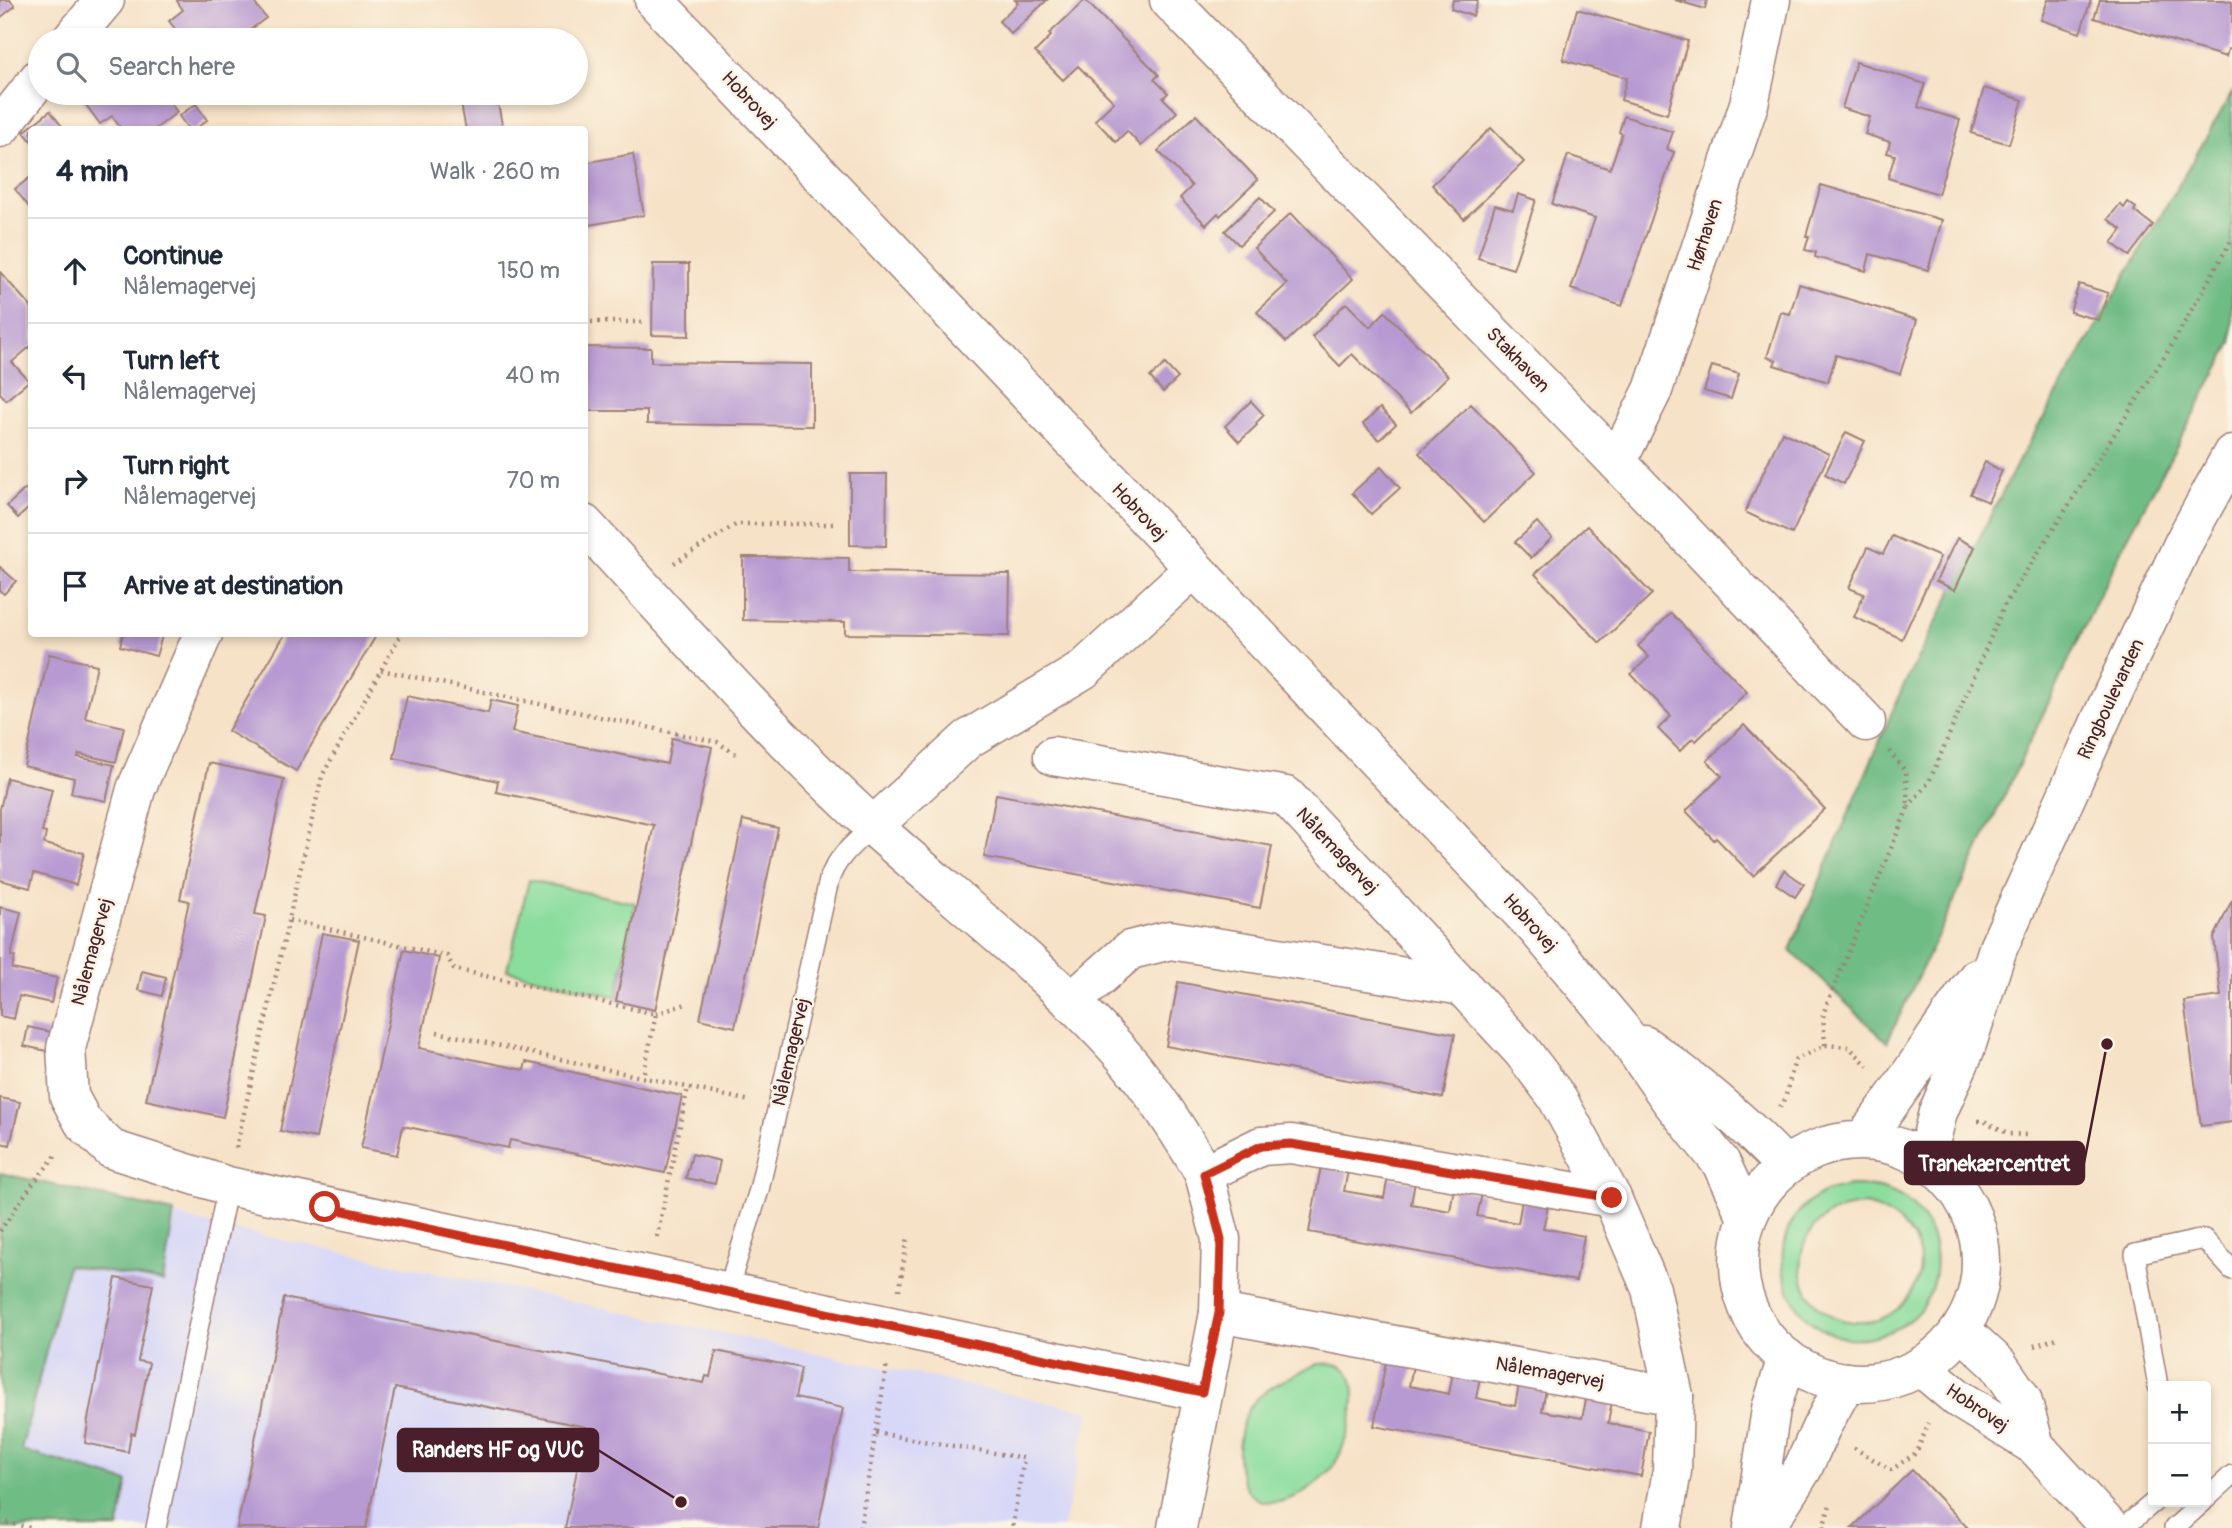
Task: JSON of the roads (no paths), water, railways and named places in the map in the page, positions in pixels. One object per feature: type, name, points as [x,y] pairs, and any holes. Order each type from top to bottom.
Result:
[{"type":"street","points":[[81,28],[105,0]]},
{"type":"street","name":"Hobrovej","points":[[654,0],[1537,929],[1620,1028],[1671,1101],[1721,1163],[1747,1218]]},
{"type":"street","name":"Stakhaven","points":[[1169,0],[1866,722]]},
{"type":"street","name":"Hørhaven","points":[[1617,462],[1653,390],[1667,351],[1749,104],[1772,0]]},
{"type":"street","points":[[0,128],[28,92]]},
{"type":"street","name":"Ringboulevarden","points":[[1926,1160],[1938,1112],[1965,1050],[1998,948],[2178,555],[2232,454]]},
{"type":"street","points":[[588,528],[774,728],[873,826],[987,924],[1114,1046],[1166,1110],[1204,1174],[1221,1239],[1219,1313],[1177,1528]]},
{"type":"street","name":"Nålemagervej","points":[[873,826],[968,739],[1083,670],[1193,569]]},
{"type":"street","name":"Nålemagervej","points":[[202,637],[136,789],[66,1048],[69,1096],[83,1122],[111,1149],[228,1186],[1202,1392]]},
{"type":"street","name":"Nålemagervej","points":[[1053,756],[1286,796],[1522,1051],[1556,1096],[1612,1198],[1651,1289],[1674,1396],[1672,1471],[1662,1528]]},
{"type":"street","points":[[1070,1002],[1130,950],[1171,940],[1463,986]]},
{"type":"street","name":"Ringboulevarden","points":[[1863,1140],[1998,948]]},
{"type":"street","name":"Hobrovej","points":[[1620,1028],[1695,1082],[1755,1134],[1786,1166]]},
{"type":"street","points":[[1863,1140],[1896,1146],[1926,1160],[1954,1185],[1974,1219],[1981,1256],[1977,1294],[1961,1330],[1943,1350],[1920,1367],[1897,1377],[1872,1382],[1846,1382],[1815,1374],[1787,1358],[1765,1336],[1748,1310],[1740,1279],[1739,1248],[1747,1218],[1763,1189],[1786,1166],[1803,1154],[1822,1146],[1863,1140]]},
{"type":"street","points":[[1204,1174],[1261,1146],[1291,1144],[1612,1198]]},
{"type":"street","name":"Nålemagervej","points":[[1219,1313],[1674,1396]]},
{"type":"street","name":"Hobrovej","points":[[1961,1330],[1998,1364],[2022,1399],[2035,1446]]},
{"type":"street","points":[[1753,1528],[1771,1409],[1787,1358]]},
{"type":"street","name":"Hobrovej","points":[[1920,1367],[1959,1399],[2035,1446],[2110,1528]]},
{"type":"street","points":[[1765,1528],[1803,1468],[1846,1382]]},
{"type":"lane","name":"Nålemagervej","points":[[730,1292],[734,1270],[759,1190],[828,880],[841,854],[873,826]]},
{"type":"lane","points":[[156,1528],[228,1186]]},
{"type":"lane","points":[[2157,1381],[2135,1254],[2204,1239],[2232,1270]]},
{"type":"lane","points":[[2211,1494],[2232,1475]]},
{"type":"lane","points":[[2123,1528],[2148,1507]]},
{"type":"lane","points":[[2174,1528],[2196,1507]]},
{"type":"place","name":"Tranekærcentret","points":[[2107,1044]]},
{"type":"place","name":"Randers HF og VUC","points":[[681,1502]]}]
